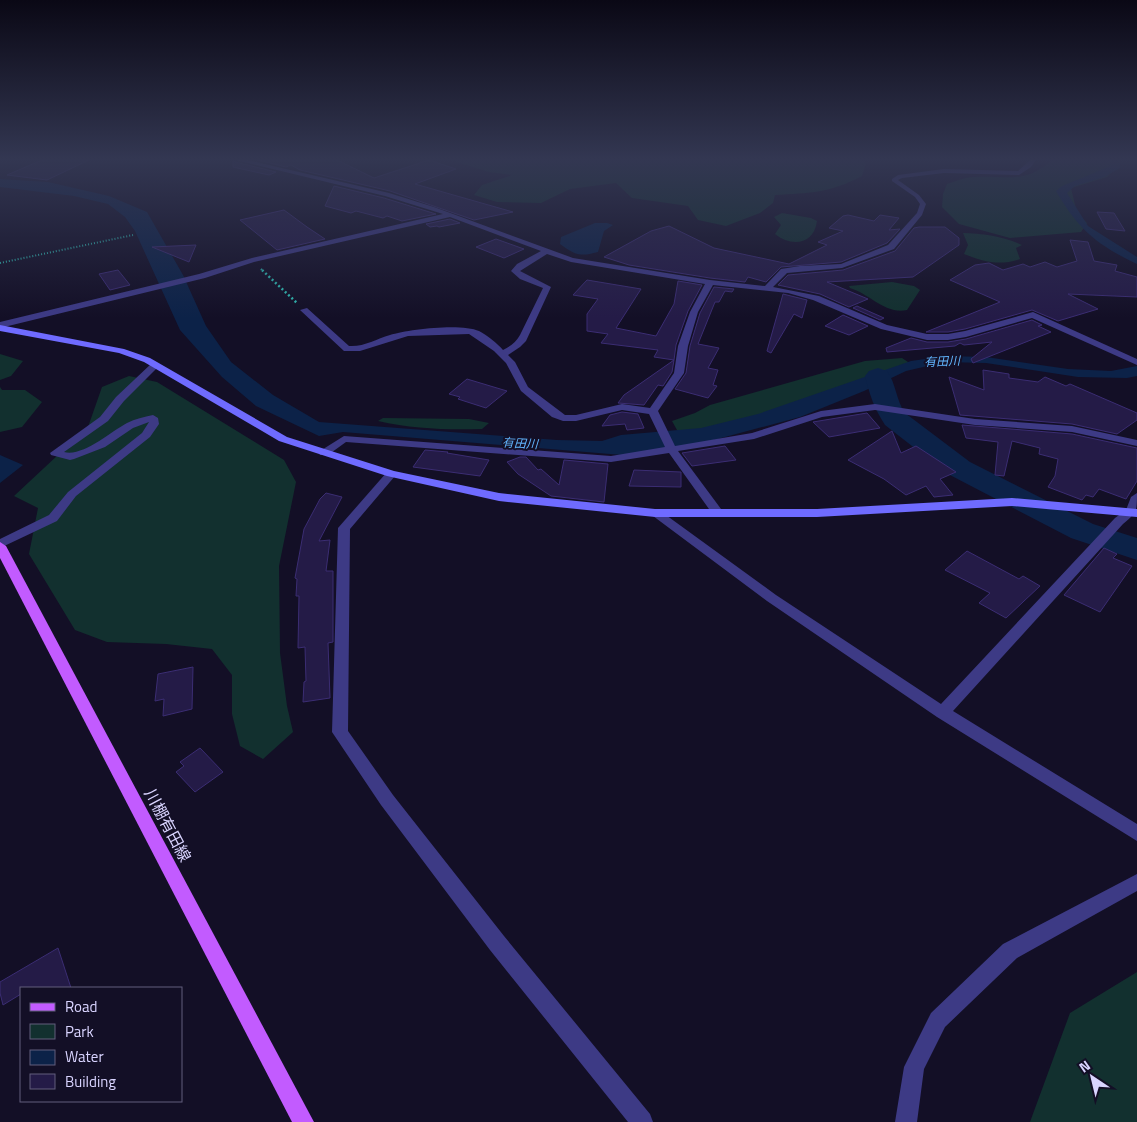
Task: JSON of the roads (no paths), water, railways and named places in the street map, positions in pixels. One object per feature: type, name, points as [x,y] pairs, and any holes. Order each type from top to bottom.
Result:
[{"type":"main road","name":"川棚有田線","points":[[0,545],[303,1122]]},
{"type":"street","points":[[441,212],[546,252],[586,263],[710,282],[788,291],[816,298],[884,328],[927,337],[948,337],[966,334],[1033,315],[1137,362]]},
{"type":"street","points":[[766,289],[784,271],[849,264],[891,247],[920,212]]},
{"type":"street","points":[[0,327],[202,276],[252,260],[449,215]]},
{"type":"street","points":[[502,354],[521,343],[547,287],[523,277],[515,271],[520,266],[546,252]]},
{"type":"street","points":[[653,411],[679,372],[683,356],[683,346],[694,312],[710,282]]},
{"type":"street","points":[[304,310],[346,349],[356,350],[397,336],[421,332],[469,331],[476,333],[510,362],[524,389],[546,408],[564,418],[576,418],[622,407],[653,411]]},
{"type":"street","points":[[0,327],[121,351],[156,364],[283,439],[324,454],[391,474],[499,498],[655,513],[817,513],[1012,502],[1134,513]]},
{"type":"street","points":[[0,545],[53,518],[72,494],[146,435],[154,424],[153,418],[138,421],[121,430],[110,440],[70,457],[55,453],[104,419],[120,399],[156,364]]},
{"type":"street","points":[[324,454],[344,439],[611,459],[671,451],[754,436],[821,414],[875,407],[975,422],[1072,429],[1137,443]]},
{"type":"street","points":[[653,411],[659,428],[671,451],[718,513]]},
{"type":"street","points":[[391,474],[344,528],[340,732],[387,800],[497,943],[642,1122]]},
{"type":"street","points":[[942,713],[1101,541],[1134,513],[1137,497]]},
{"type":"street","points":[[655,513],[711,556],[942,713],[1137,833]]},
{"type":"street","points":[[906,1122],[914,1067],[938,1020],[1010,951],[1137,882]]},
{"type":"water","name":"有田川","points":[[119,212],[147,212],[183,275],[206,326],[231,362],[273,395],[319,422],[557,440],[602,441],[621,435],[701,428],[758,414],[911,361],[946,356],[986,357],[1068,369],[1111,371],[1137,366],[1137,376],[1127,378],[1078,377],[986,363],[945,362],[906,371],[864,391],[800,417],[699,444],[622,455],[343,432],[319,436],[256,406],[222,377],[180,330],[135,231],[125,217]]},
{"type":"water","points":[[1070,212],[1079,212],[1088,226],[1137,257],[1137,264],[1100,243]]},
{"type":"water","points":[[595,223],[613,225],[604,231],[598,252],[578,254],[560,244],[561,237]]},
{"type":"water","points":[[0,455],[23,465],[0,483]]},
{"type":"waterway","points":[[878,376],[886,405],[895,419],[959,468],[1082,531],[1137,549]]}]
